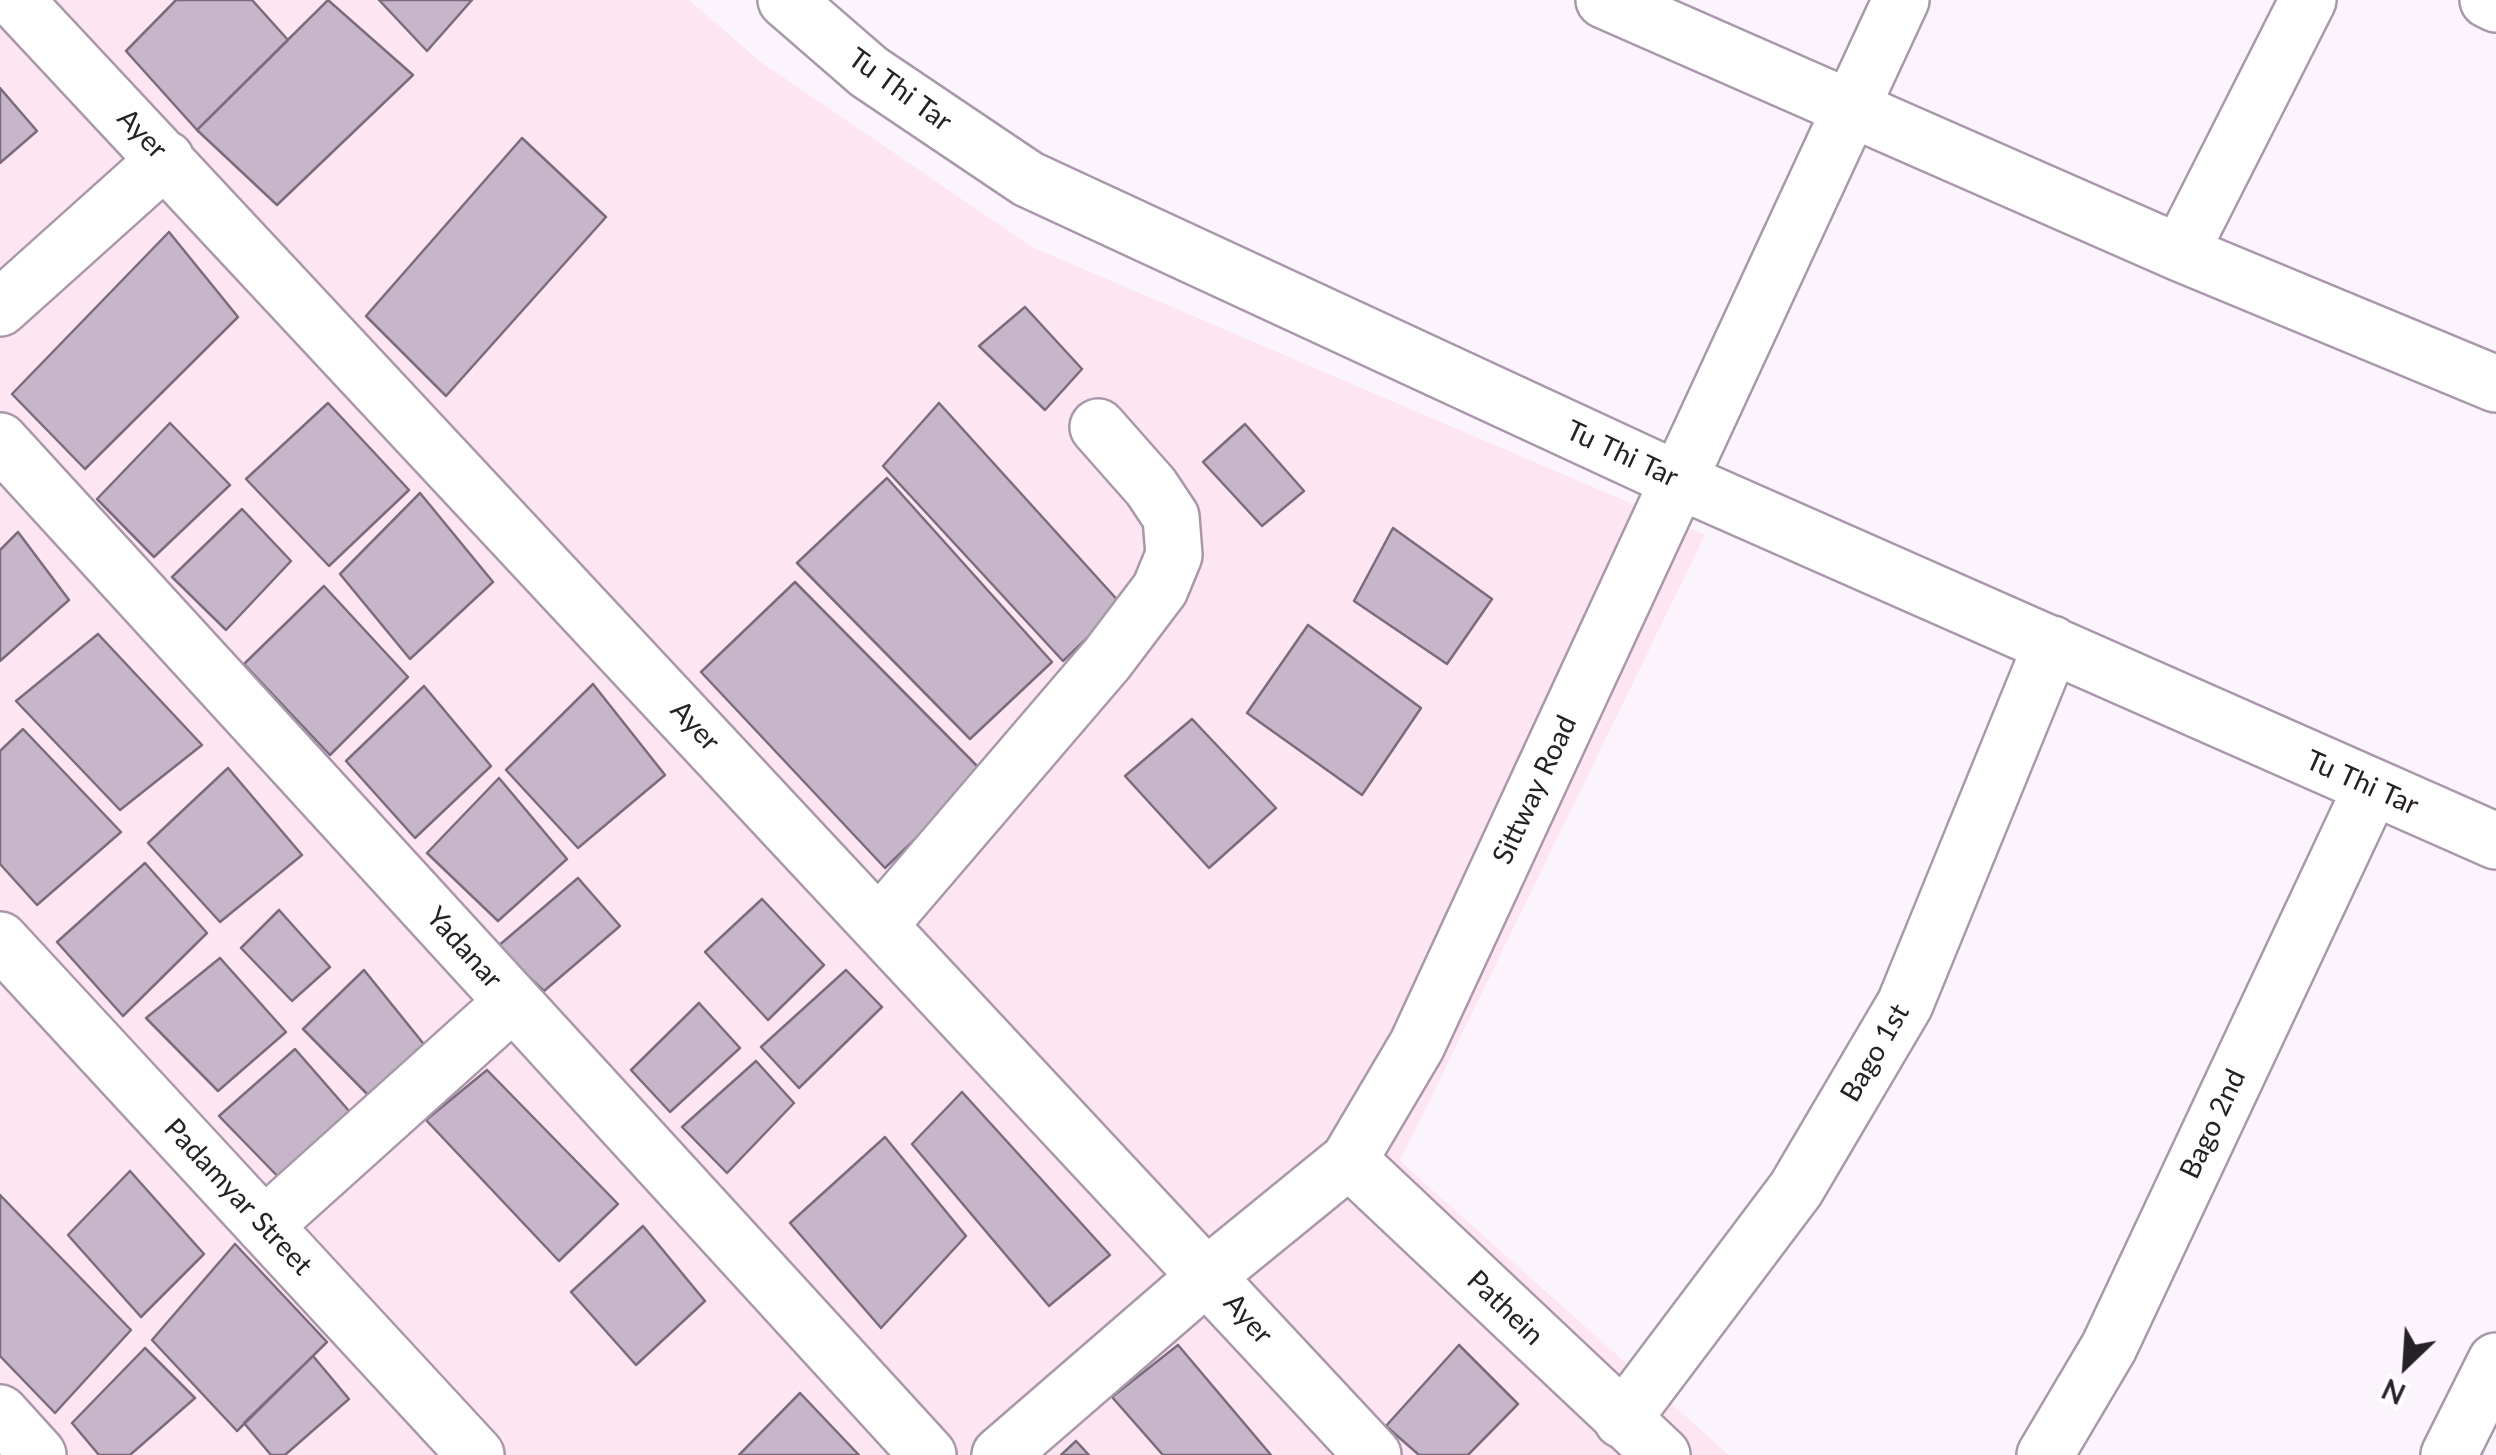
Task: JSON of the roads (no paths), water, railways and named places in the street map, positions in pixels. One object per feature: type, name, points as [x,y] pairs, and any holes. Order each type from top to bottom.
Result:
[{"type":"street","name":"Ayer","points":[[15,0],[1373,1455]]},
{"type":"street","name":"Tu Thi Tar","points":[[786,0],[869,72],[1028,180],[1678,480],[2496,841]]},
{"type":"street","points":[[1604,0],[2180,253],[2496,384]]},
{"type":"street","name":"Sittway Road","points":[[1000,1455],[1208,1275],[1349,1160],[1417,1045],[1901,0]]},
{"type":"street","points":[[2180,253],[2308,0]]},
{"type":"street","points":[[2488,0],[2496,4]]},
{"type":"street","points":[[0,308],[166,159]]},
{"type":"street","points":[[880,924],[1107,659],[1160,588],[1174,555],[1170,517],[1151,487],[1098,427]]},
{"type":"street","name":"Yadanar","points":[[0,441],[928,1455]]},
{"type":"street","name":"Bago 1st","points":[[1622,1420],[1796,1189],[1905,1004],[2052,644]]},
{"type":"street","name":"Bago 2nd","points":[[2045,1455],[2108,1347],[2372,788]]},
{"type":"street","name":"Padamyar Street","points":[[0,940],[476,1455]]},
{"type":"street","points":[[264,1226],[514,1002]]},
{"type":"street","name":"Pathein","points":[[1349,1160],[1662,1455]]},
{"type":"street","points":[[2449,1455],[2496,1361]]},
{"type":"street","points":[[0,1413],[38,1455]]}]
